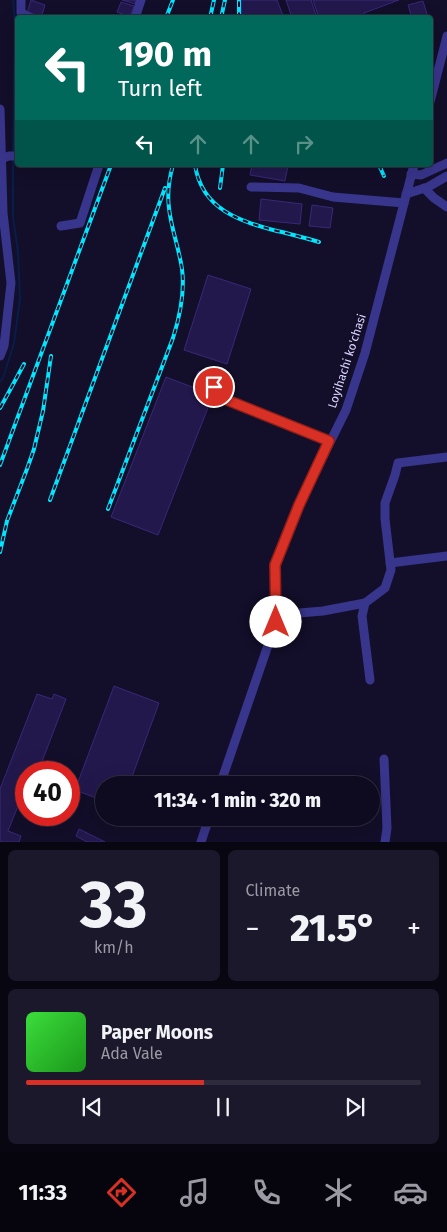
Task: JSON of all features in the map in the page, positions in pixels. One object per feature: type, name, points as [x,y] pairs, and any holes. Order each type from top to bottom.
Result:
[{"type":"street","points":[[21,0],[21,13],[25,15]]},
{"type":"street","points":[[136,15],[141,0]]},
{"type":"street","points":[[433,90],[447,36]]},
{"type":"street","points":[[0,109],[7,157],[3,213],[11,283],[4,346],[0,356]]},
{"type":"street","points":[[413,170],[421,175],[447,163]]},
{"type":"street","points":[[61,226],[80,223],[98,167]]},
{"type":"street","name":"Loyihachi ko'chasi","points":[[223,776],[276,622],[275,565],[299,505],[346,410],[365,353],[413,170]]},
{"type":"street","points":[[250,187],[299,188],[333,197],[405,199],[447,176]]},
{"type":"street","points":[[424,188],[447,207]]},
{"type":"street","points":[[201,375],[227,400],[329,441]]},
{"type":"street","points":[[276,615],[323,611],[365,603],[385,588],[391,570],[385,504],[398,463],[447,457]]},
{"type":"street","points":[[390,563],[447,556]]},
{"type":"street","points":[[365,603],[362,616],[370,680]]},
{"type":"street","points":[[384,759],[387,828],[385,842]]},
{"type":"street","points":[[200,842],[206,826]]},
{"type":"building","points":[[31,0],[45,5],[42,15],[27,13]]},
{"type":"building","points":[[122,0],[136,0],[135,4]]},
{"type":"building","points":[[241,0],[277,0],[283,15],[242,15]]},
{"type":"building","points":[[286,0],[311,0],[316,15],[291,15]]},
{"type":"building","points":[[313,0],[399,0],[364,13],[364,15],[318,15]]},
{"type":"building","points":[[423,1],[427,15],[411,15],[408,5]]},
{"type":"building","points":[[121,2],[134,6],[131,15],[117,12]]},
{"type":"building","points":[[252,167],[288,167],[285,181],[250,175]]},
{"type":"building","points":[[261,199],[302,204],[300,224],[259,220]]},
{"type":"building","points":[[312,205],[333,208],[330,228],[309,226]]},
{"type":"building","points":[[208,275],[251,289],[227,364],[184,350]]},
{"type":"building","points":[[166,377],[213,395],[158,535],[111,517]]},
{"type":"building","points":[[114,686],[159,703],[132,776],[95,776],[95,798],[80,792],[80,777]]},
{"type":"building","points":[[37,694],[52,699],[54,694],[66,699],[42,761],[15,761],[15,814],[8,831],[21,836],[19,842],[0,842],[0,789]]},
{"type":"building","points":[[79,829],[105,842],[87,842],[76,836]]},
{"type":"waterway","points":[[13,0],[15,24],[13,153]]},
{"type":"waterway","points":[[0,382],[14,343],[20,299],[18,252],[13,217],[13,160]]},
{"type":"railway","points":[[167,15],[173,0]]},
{"type":"railway","points":[[211,15],[214,0]]},
{"type":"railway","points":[[222,15],[225,0]]},
{"type":"railway","points":[[239,0],[239,15]]},
{"type":"railway","points":[[0,465],[110,167]]},
{"type":"railway","points":[[108,509],[173,338],[180,313],[183,286],[182,269],[168,202],[172,167]]},
{"type":"railway","points":[[196,167],[199,180],[206,193],[214,203],[225,211],[250,223],[319,242]]},
{"type":"railway","points":[[220,188],[223,167]]},
{"type":"railway","points":[[380,167],[384,176]]},
{"type":"railway","points":[[50,500],[165,188]]},
{"type":"railway","points":[[0,552],[7,521],[34,449],[43,411],[51,356]]},
{"type":"railway","points":[[0,408],[24,364]]},
{"type":"route","points":[[214,387],[227,400],[329,441],[299,505],[275,565],[276,622]]}]
